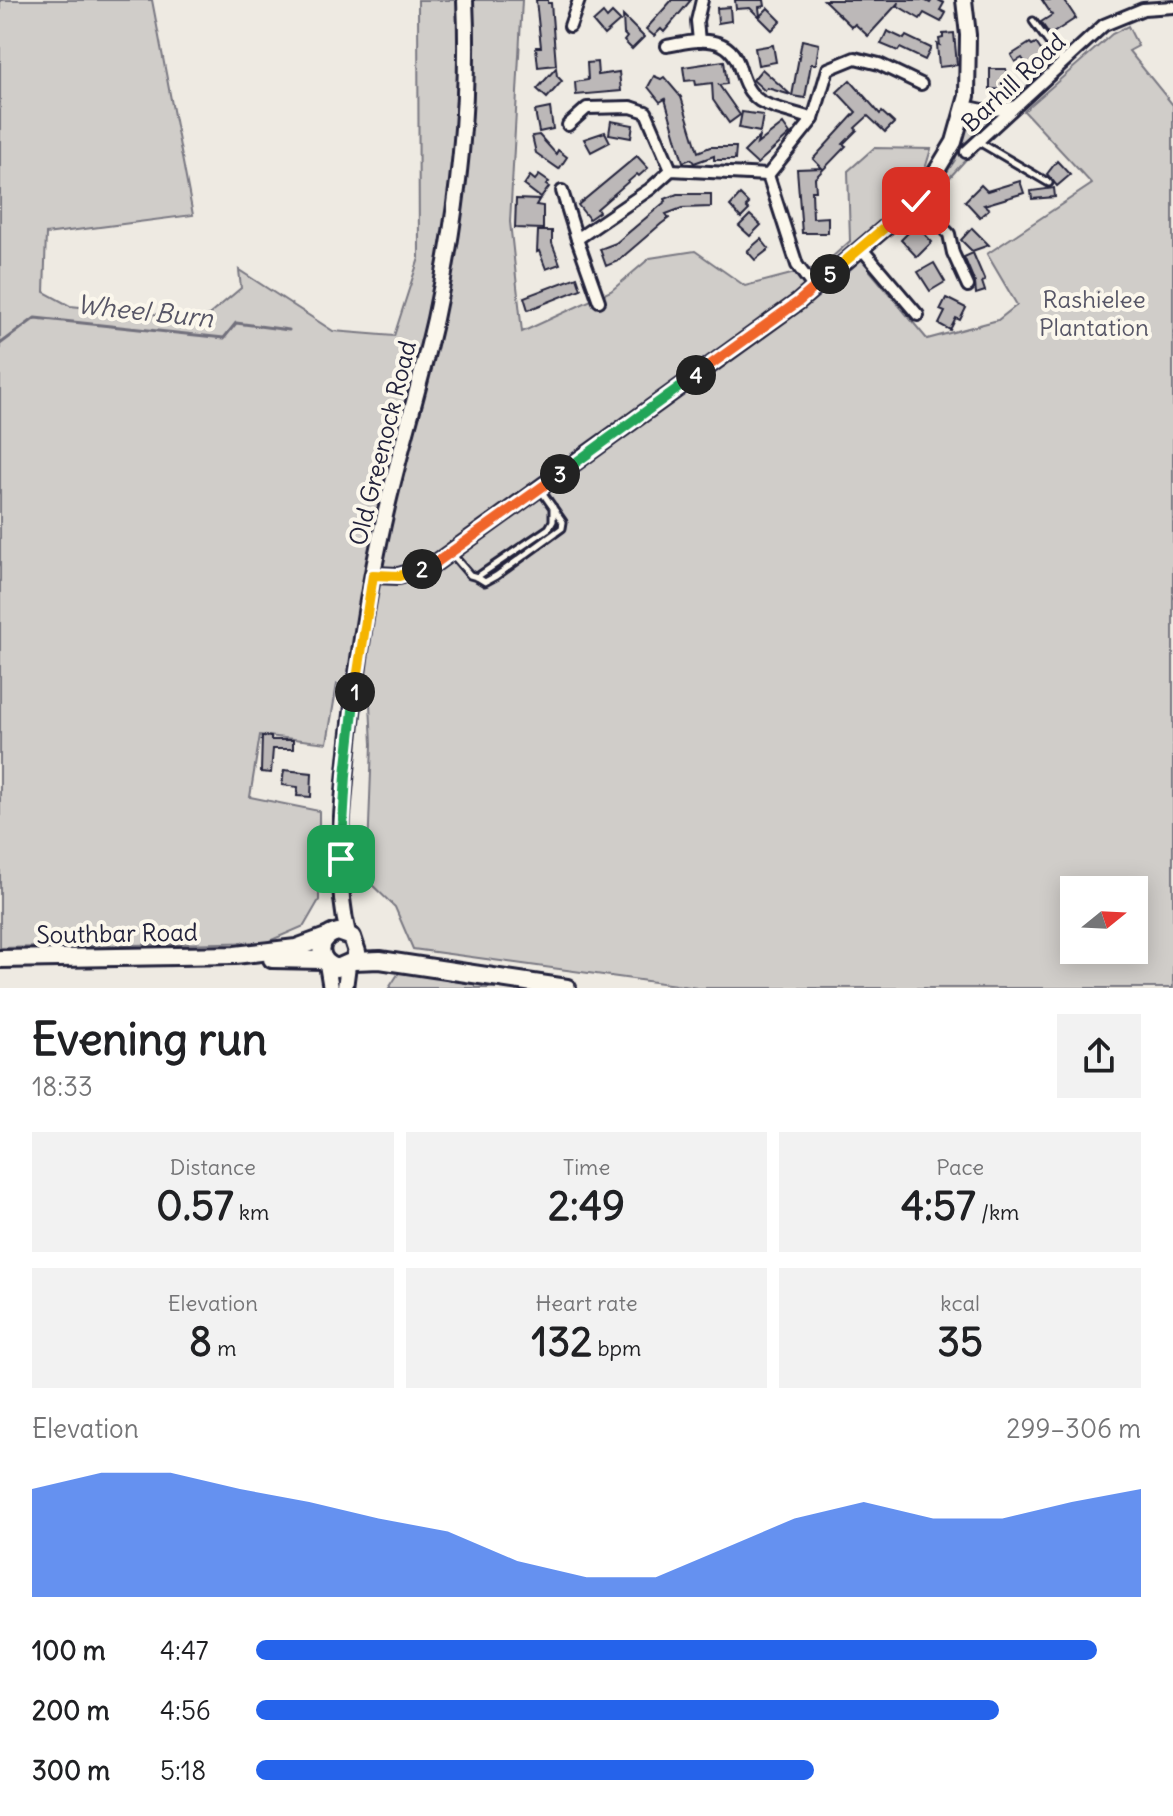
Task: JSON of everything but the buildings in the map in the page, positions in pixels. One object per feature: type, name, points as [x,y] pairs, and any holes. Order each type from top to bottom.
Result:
[{"type":"main road","points":[[401,962],[338,932],[327,936],[321,948],[326,962],[337,968],[372,959],[567,988]]},
{"type":"main road","name":"Southbar Road","points":[[0,959],[235,955],[296,948],[327,936]]},
{"type":"main road","points":[[350,936],[357,952],[350,963]]},
{"type":"main road","name":"Southbar Road","points":[[235,955],[326,962]]},
{"type":"street","name":"Old Greenock Road","points":[[350,936],[342,896],[341,859],[349,746],[379,542],[435,319],[448,245],[464,112],[465,0]]},
{"type":"street","points":[[570,26],[579,0]]},
{"type":"street","points":[[699,41],[697,21],[702,0]]},
{"type":"street","points":[[373,575],[399,576],[433,565],[814,288],[916,201],[954,142],[967,96],[968,35],[964,0]]},
{"type":"street","name":"Barhill Road","points":[[966,152],[1104,25],[1143,9],[1173,7]]},
{"type":"street","points":[[667,46],[714,41],[730,48],[745,86],[760,101],[813,119]]},
{"type":"street","points":[[768,175],[813,119],[828,69],[855,58],[879,64],[921,84]]},
{"type":"street","points":[[964,106],[988,111],[1014,107]]},
{"type":"street","points":[[568,125],[587,108],[631,107],[646,112],[671,170]]},
{"type":"street","points":[[577,239],[650,189],[671,170],[768,175]]},
{"type":"street","points":[[768,175],[797,265],[814,288]]},
{"type":"street","points":[[562,191],[599,301]]},
{"type":"street","points":[[916,201],[949,234],[953,253],[968,286]]},
{"type":"street","points":[[861,248],[918,315]]},
{"type":"street","name":"Old Greenock Road","points":[[327,936],[342,896]]},
{"type":"street","points":[[326,962],[331,988]]},
{"type":"street","points":[[345,988],[350,963]]},
{"type":"lane","points":[[1033,21],[1064,62]]},
{"type":"lane","points":[[978,141],[1049,183]]},
{"type":"lane","points":[[450,553],[470,575],[485,582],[555,534],[563,522],[540,488]]},
{"type":"lane","points":[[477,577],[549,528],[553,521],[553,507]]},
{"type":"green space","name":"Rashielee Plantation","points":[[0,0],[152,0],[193,215],[46,234],[44,292],[70,306],[204,319],[241,288],[239,270],[333,331],[394,336],[419,258],[418,0],[522,0],[510,222],[522,332],[611,291],[650,258],[695,251],[745,286],[822,266],[850,241],[848,171],[874,148],[931,149],[918,192],[870,233],[870,271],[927,339],[998,320],[1017,305],[987,254],[1092,184],[1024,111],[1112,34],[1128,26],[1138,46],[1129,51],[1173,105],[1173,988],[698,988],[413,949],[395,907],[367,880],[372,744],[369,684],[337,684],[327,743],[260,735],[250,797],[319,811],[319,900],[304,926],[267,942],[0,948]]},
{"type":"green space","points":[[978,115],[987,116],[989,121],[962,150],[969,156],[924,206],[955,160],[968,121]]},
{"type":"green space","points":[[400,971],[496,988],[389,988]]},
{"type":"waterway","name":"Wheel Burn","points":[[0,344],[35,318],[224,338],[236,323],[289,330]]},
{"type":"route","points":[[341,859],[353,701],[373,575],[399,576],[433,565],[798,302],[916,201]]}]
